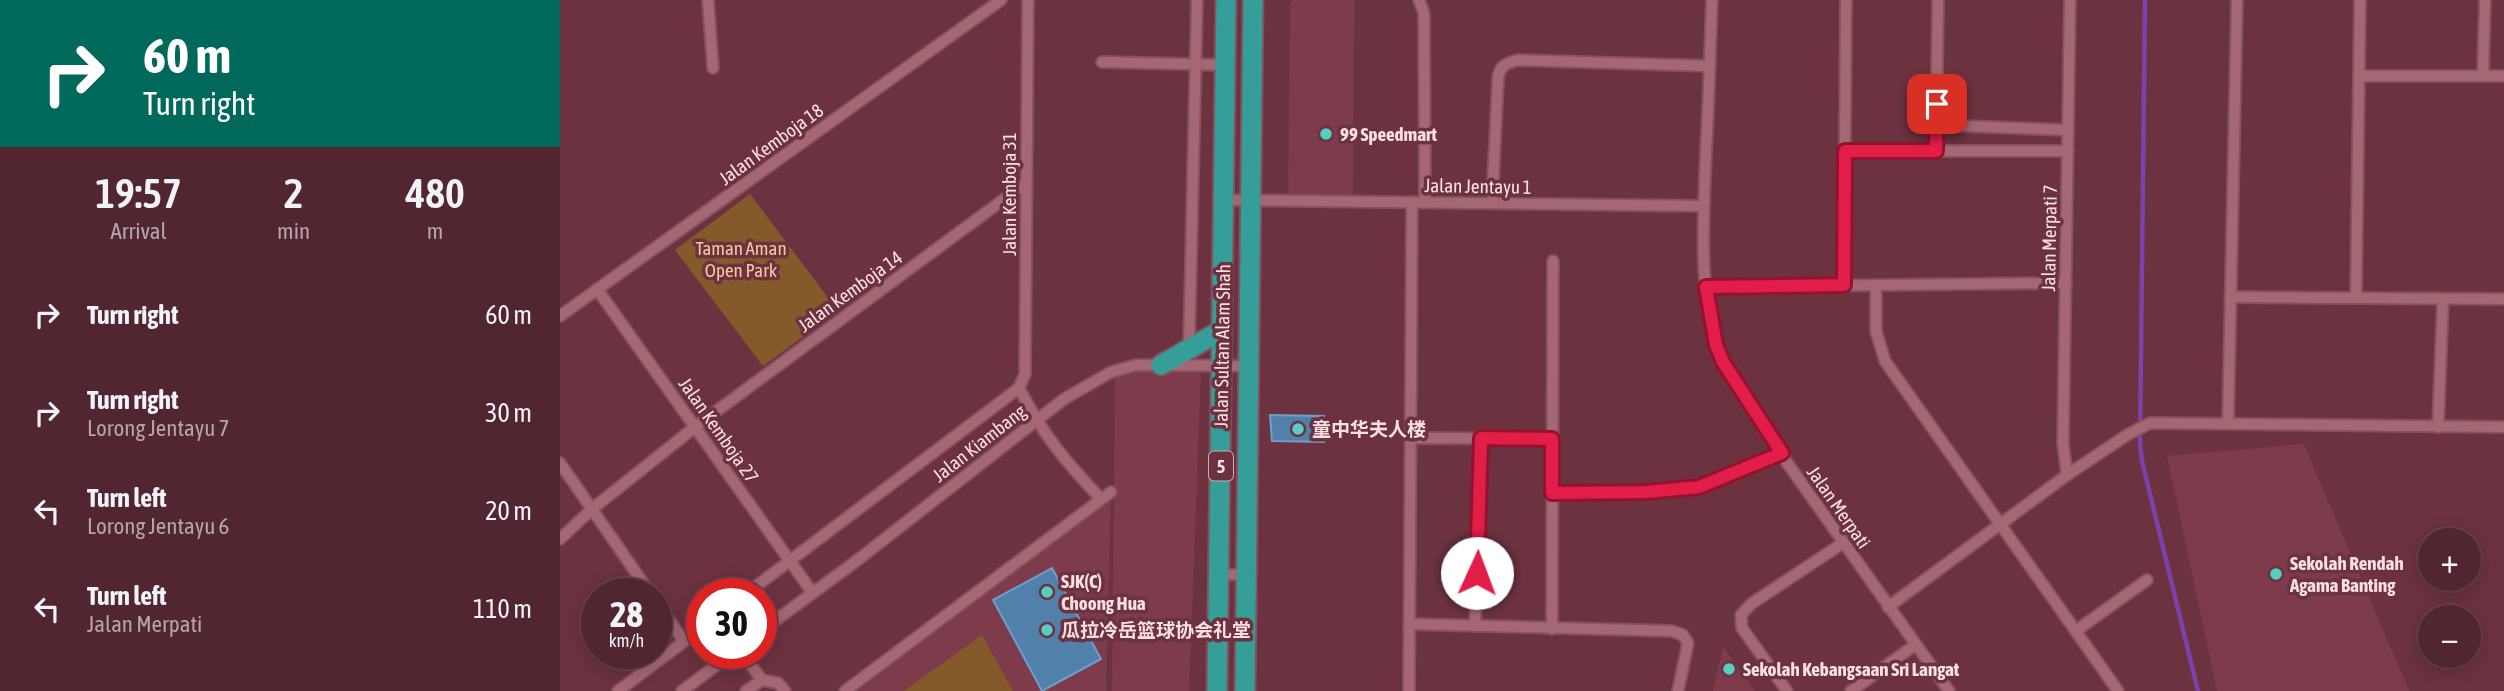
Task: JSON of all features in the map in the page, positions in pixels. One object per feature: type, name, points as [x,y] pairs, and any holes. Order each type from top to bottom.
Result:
[{"type":"highway","name":"Jalan Sultan Alam Shah","points":[[1217,691],[1226,0]]},
{"type":"highway","name":"Jalan Sultan Alam Shah","points":[[1245,691],[1253,0]]},
{"type":"highway","points":[[1161,365],[1223,330]]},
{"type":"street","points":[[708,0],[713,68]]},
{"type":"street","name":"Jalan Kemboja 18","points":[[560,316],[1001,0]]},
{"type":"street","name":"Jalan Kemboja 31","points":[[1019,388],[1025,374],[1028,0]]},
{"type":"street","points":[[1189,349],[1197,0]]},
{"type":"street","points":[[1419,0],[1424,13],[1425,202]]},
{"type":"street","name":"Jalan Merpati","points":[[1712,0],[1704,206],[1706,287],[1716,345],[1723,362],[1782,453],[1949,691]]},
{"type":"street","points":[[1844,285],[1846,0]]},
{"type":"street","points":[[1936,151],[1938,0]]},
{"type":"street","name":"Jalan Merpati 7","points":[[2067,475],[2063,443],[2070,0]]},
{"type":"street","points":[[2228,424],[2236,0]]},
{"type":"street","points":[[2356,298],[2360,0]]},
{"type":"street","points":[[2483,76],[2485,0]]},
{"type":"street","points":[[1492,203],[1497,79],[1498,72],[1507,63],[1518,60],[1710,66]]},
{"type":"street","points":[[1102,62],[1226,65]]},
{"type":"street","points":[[2359,76],[2504,76]]},
{"type":"street","points":[[1936,125],[2068,130]]},
{"type":"street","points":[[1845,151],[2068,151]]},
{"type":"street","name":"Jalan Kemboja 14","points":[[560,539],[592,509],[695,428],[1026,183]]},
{"type":"street","name":"Jalan Jentayu 1","points":[[1224,200],[1704,206]]},
{"type":"street","points":[[1409,691],[1412,202]]},
{"type":"street","points":[[1552,629],[1553,261]]},
{"type":"street","points":[[1706,287],[2066,283]]},
{"type":"street","points":[[1876,285],[1876,331],[1885,360],[2119,691]]},
{"type":"street","name":"Jalan Kemboja 27","points":[[597,289],[812,592]]},
{"type":"street","points":[[2230,297],[2504,299]]},
{"type":"street","points":[[2438,427],[2443,299]]},
{"type":"street","name":"Jalan Kiambang","points":[[777,619],[855,562],[1065,399],[1111,372],[1136,365],[1249,366]]},
{"type":"street","points":[[767,578],[1019,388],[1036,421],[1058,452],[1101,499]]},
{"type":"street","points":[[1888,607],[2067,475],[2150,423],[2504,427]]},
{"type":"street","points":[[1410,438],[1552,439]]},
{"type":"street","points":[[1475,626],[1481,438]]},
{"type":"street","points":[[1552,493],[1646,492],[1699,487],[1782,453]]},
{"type":"street","points":[[560,463],[640,578]]},
{"type":"street","points":[[845,691],[1111,492]]},
{"type":"street","points":[[1787,691],[1742,628],[1741,615],[1751,604],[1843,543]]},
{"type":"street","points":[[1219,574],[1246,575]]},
{"type":"street","points":[[2077,630],[2147,580]]},
{"type":"street","points":[[1409,624],[1672,631],[1683,635],[1688,648],[1678,691]]},
{"type":"street","points":[[618,691],[684,642],[672,625]]},
{"type":"street","points":[[1851,691],[1915,645]]},
{"type":"street","points":[[682,691],[712,669]]},
{"type":"street","points":[[754,669],[762,680],[778,684],[785,691]]},
{"type":"street","points":[[746,691],[762,680]]},
{"type":"shaded area","points":[[1293,0],[1354,0],[1353,196],[1288,196],[1290,3]]},
{"type":"shaded area","points":[[1138,370],[1201,371],[1189,691],[1112,691],[1115,377]]},
{"type":"shaded area","name":"Sekolah Rendah Agama Banting","points":[[2304,444],[2409,691],[2217,691],[2167,456]]},
{"type":"shaded area","name":"SJK(C) Choong Hua","points":[[1111,494],[1106,691],[858,691]]},
{"type":"shaded area","name":"Sekolah Kebangsaan Sri Langat","points":[[1723,647],[1755,691],[1713,691]]},
{"type":"green space","name":"Taman Aman Open Park","points":[[750,194],[838,311],[763,366],[675,250]]},
{"type":"green space","points":[[982,635],[1013,691],[904,691]]},
{"type":"building","name":"童中华夫人楼","points":[[1270,415],[1324,416],[1324,442],[1272,441]]},
{"type":"building","name":"瓜拉冷岳篮球协会礼堂","points":[[1052,568],[1101,659],[1042,691],[993,600]]},
{"type":"waterway","points":[[2145,0],[2140,444],[2198,691]]},
{"type":"place","name":"99 Speedmart","points":[[1326,134]]},
{"type":"place","name":"童中华夫人楼","points":[[1298,429]]},
{"type":"place","name":"Sekolah Rendah Agama Banting","points":[[2276,574]]},
{"type":"place","name":"SJK(C) Choong Hua","points":[[1047,592]]},
{"type":"place","name":"瓜拉冷岳篮球协会礼堂","points":[[1047,630]]},
{"type":"place","name":"Sekolah Kebangsaan Sri Langat","points":[[1729,669]]},
{"type":"route","points":[[1477,573],[1481,438],[1552,439],[1552,493],[1675,491],[1699,487],[1782,453],[1723,362],[1710,320],[1706,287],[1844,285],[1845,151],[1936,151],[1937,104]]}]
